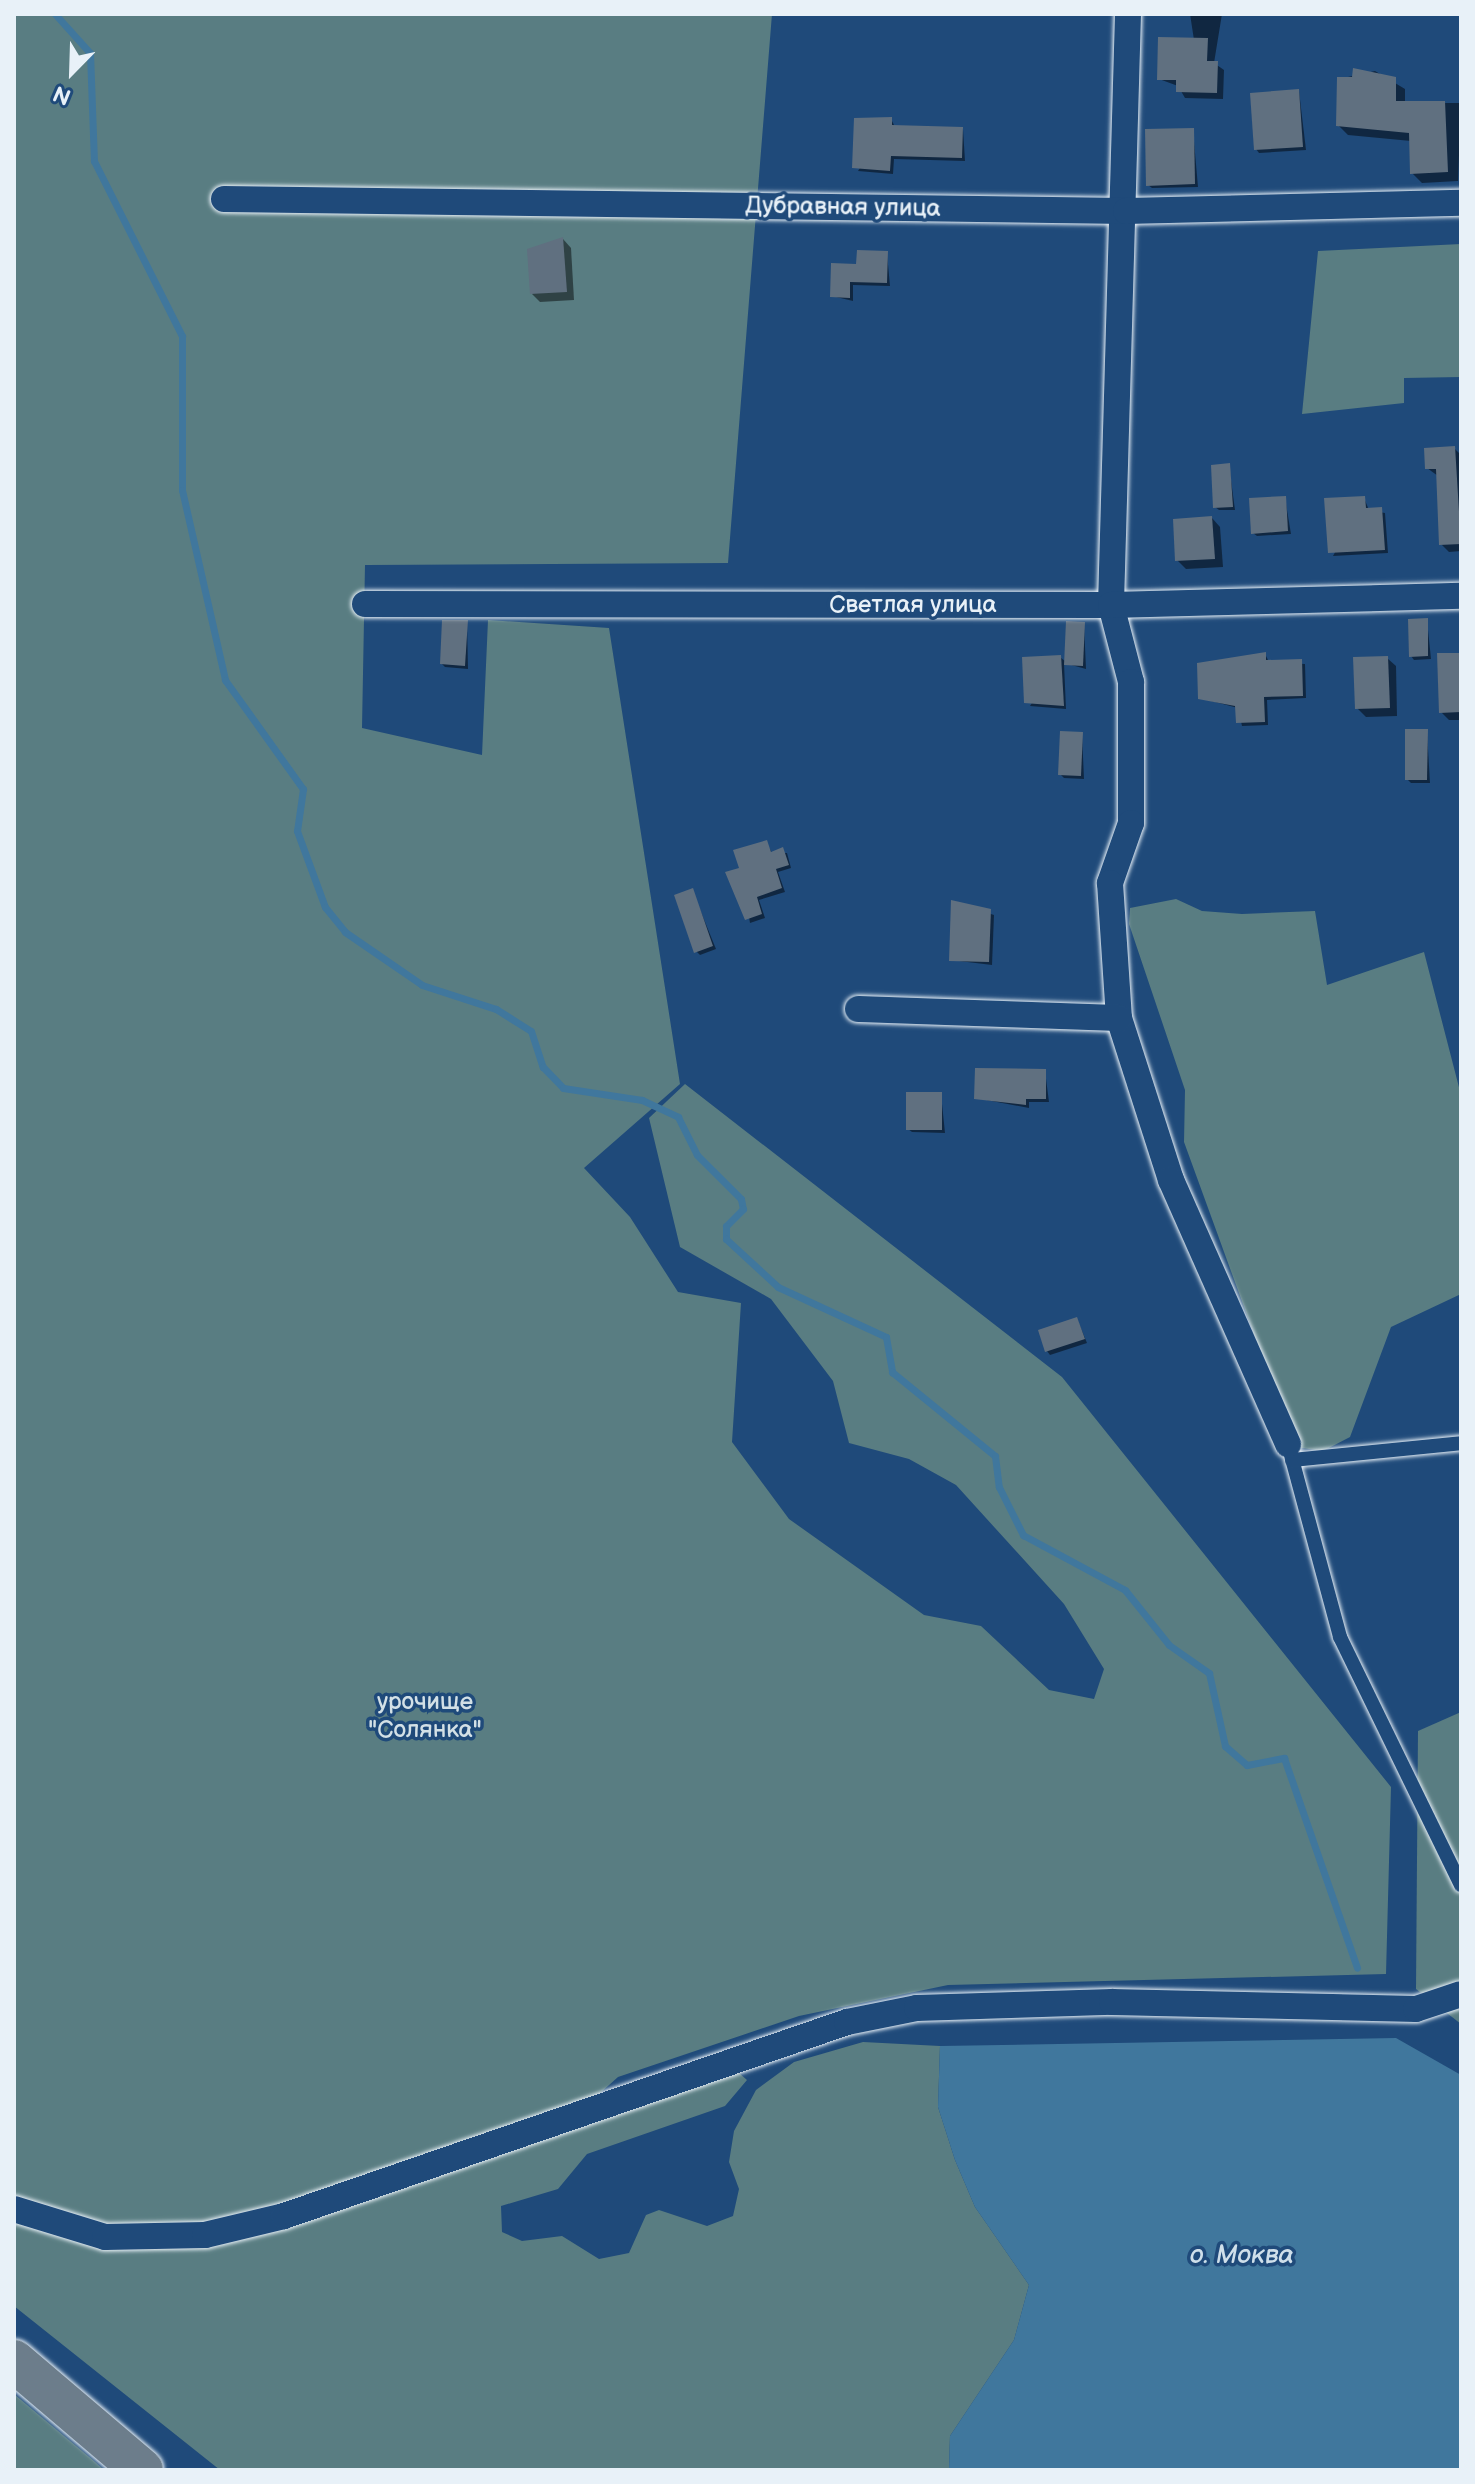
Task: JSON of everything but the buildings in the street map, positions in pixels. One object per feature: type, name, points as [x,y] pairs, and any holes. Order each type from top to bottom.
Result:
[{"type":"main road","points":[[14,2361],[142,2470]]},
{"type":"street","points":[[1128,14],[1126,211],[1111,605],[1131,682],[1131,823],[1110,883],[1119,1018],[1171,1180],[1290,1452]]},
{"type":"street","name":"Дубравная улица","points":[[224,199],[1126,211],[1461,203]]},
{"type":"street","name":"Светлая улица","points":[[365,604],[1111,605],[1461,596]]},
{"type":"street","points":[[858,1009],[1119,1018]]},
{"type":"street","points":[[14,2209],[105,2237],[205,2235],[299,2211],[847,2022],[917,2008],[1112,2002],[1416,2009],[1461,1994]]},
{"type":"lane","points":[[1461,1443],[1290,1452],[1340,1637],[1461,1885]]},
{"type":"green space","name":"урочище \"Солянка\"","points":[[14,14],[772,14],[728,563],[365,565],[362,728],[482,755],[488,620],[609,628],[680,1084],[584,1168],[630,1217],[678,1292],[741,1303],[732,1442],[789,1519],[924,1615],[981,1626],[1049,1690],[1094,1699],[1104,1669],[1064,1604],[956,1485],[909,1459],[849,1443],[833,1381],[771,1299],[680,1247],[649,1118],[685,1084],[1062,1377],[1391,1787],[1386,1974],[948,1985],[799,2016],[618,2077],[551,2137],[739,2073],[747,2080],[725,2106],[587,2154],[558,2189],[501,2206],[502,2232],[522,2241],[562,2236],[599,2259],[629,2253],[646,2215],[659,2210],[707,2226],[733,2216],[739,2189],[729,2162],[734,2131],[756,2090],[794,2062],[863,2042],[940,2046],[938,2107],[955,2160],[975,2207],[1029,2285],[1014,2340],[950,2436],[949,2470],[220,2470],[14,2306]]},
{"type":"green space","points":[[1461,244],[1461,377],[1404,378],[1404,403],[1302,414],[1318,251]]},
{"type":"green space","points":[[1176,899],[1202,911],[1242,914],[1315,911],[1327,985],[1424,952],[1461,1095],[1461,1294],[1391,1327],[1350,1437],[1323,1451],[1295,1447],[1184,1142],[1185,1090],[1129,924],[1130,908]]},
{"type":"green space","points":[[1461,1712],[1461,2024],[1416,1989],[1418,1731]]},
{"type":"green space","points":[[14,2394],[94,2461],[104,2470],[14,2470]]},
{"type":"water","name":"о. Моква","points":[[1396,2038],[1461,2075],[1461,2470],[949,2470],[950,2436],[1014,2340],[1029,2285],[975,2207],[955,2160],[938,2107],[940,2046]]},
{"type":"waterway","points":[[55,14],[90,53],[94,161],[182,336],[182,490],[225,680],[303,789],[297,831],[325,907],[345,932],[422,985],[496,1009],[531,1031],[543,1067],[563,1088],[642,1100],[678,1117],[697,1155],[741,1199],[743,1209],[726,1226],[726,1239],[778,1287],[886,1337],[892,1372],[995,1456],[999,1487],[1023,1535],[1125,1590],[1169,1645],[1209,1673],[1225,1746],[1247,1765],[1284,1758],[1357,1968]]}]
